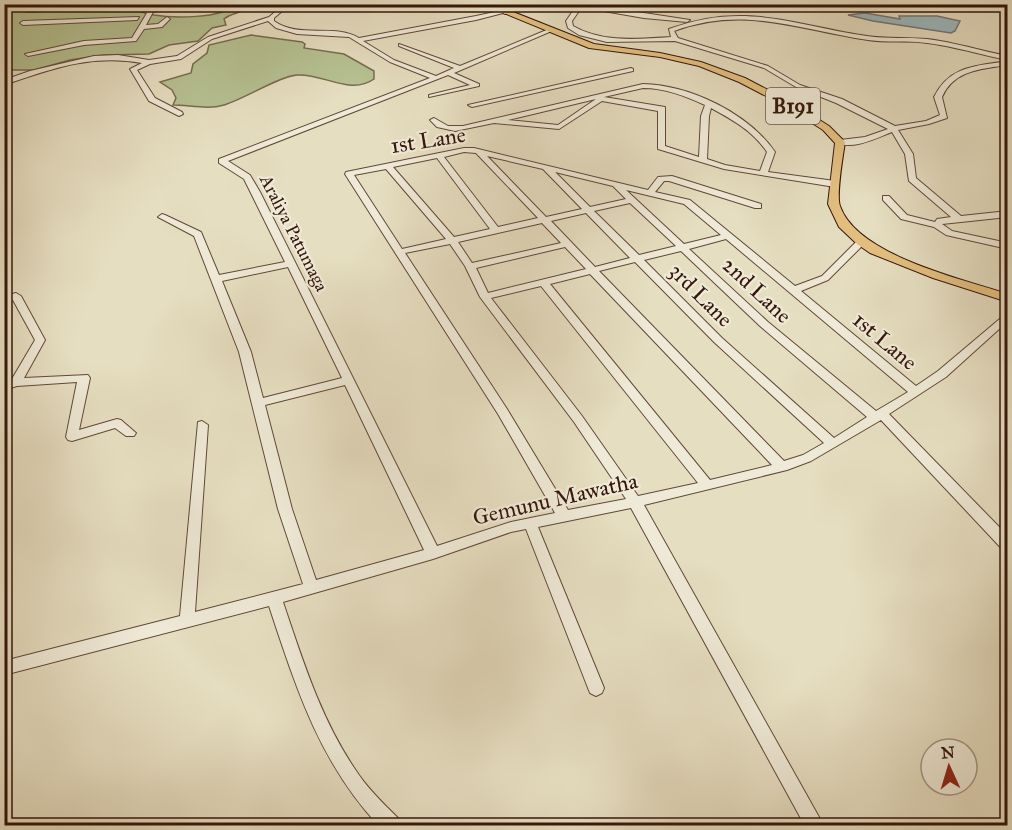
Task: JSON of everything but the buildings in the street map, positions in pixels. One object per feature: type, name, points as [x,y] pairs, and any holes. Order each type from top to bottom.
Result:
[{"type":"main road","name":"B191","points":[[485,4],[592,46],[679,58],[711,68],[790,105],[826,128],[840,142],[833,204],[843,225],[861,242],[874,250],[937,275],[1008,298]]},
{"type":"street","points":[[117,4],[157,8],[180,6]]},
{"type":"street","points":[[179,114],[152,99],[133,69],[149,62],[178,58],[210,38],[271,18],[278,12],[268,4]]},
{"type":"street","points":[[356,40],[455,22],[525,4]]},
{"type":"street","points":[[690,20],[644,16],[588,7],[577,9],[569,21],[570,27],[594,37],[635,40],[675,39],[766,67],[798,86],[839,101],[894,129],[909,154],[912,178],[960,219]]},
{"type":"street","points":[[28,54],[84,41],[132,41],[136,39],[157,8]]},
{"type":"street","points":[[675,39],[671,30],[690,20],[707,16],[763,15],[868,38],[929,41],[1008,58]]},
{"type":"street","points":[[22,23],[137,18]]},
{"type":"street","points":[[271,18],[274,25],[282,29],[350,35],[392,62],[436,78]]},
{"type":"street","points":[[142,27],[160,26],[167,19]]},
{"type":"street","points":[[90,29],[95,20]]},
{"type":"street","name":"Araliya Patumaga","points":[[433,553],[292,263],[247,177],[222,161],[436,78],[551,30]]},
{"type":"street","points":[[83,57],[84,41]]},
{"type":"street","points":[[401,45],[460,68]]},
{"type":"street","points":[[4,82],[32,72],[94,58],[118,57],[149,62]]},
{"type":"street","points":[[840,142],[853,142],[881,136],[894,129],[937,120],[944,116],[938,97],[945,81],[957,73],[1008,63]]},
{"type":"street","points":[[472,105],[631,70]]},
{"type":"street","points":[[431,96],[477,85],[448,73]]},
{"type":"street","points":[[434,120],[436,124],[447,129],[456,129],[652,84],[709,104],[746,125],[765,142],[771,152],[763,174]]},
{"type":"street","points":[[552,87],[560,90],[557,96],[566,104]]},
{"type":"street","points":[[496,120],[500,123],[559,127],[598,98],[662,109],[661,147],[724,167],[835,184]]},
{"type":"street","points":[[703,160],[705,116],[709,104]]},
{"type":"street","name":"1st Lane","points":[[564,516],[503,412],[349,174],[464,150],[687,202],[916,392]]},
{"type":"street","points":[[479,152],[782,467]]},
{"type":"street","points":[[439,155],[496,231]]},
{"type":"street","points":[[388,166],[452,240],[470,266],[485,297],[578,418],[635,502],[815,825]]},
{"type":"street","name":"3rd Lane","points":[[546,168],[718,340],[833,444]]},
{"type":"street","points":[[650,193],[662,179],[669,178],[758,206]]},
{"type":"street","name":"2nd Lane","points":[[616,185],[764,324],[879,416],[1008,546]]},
{"type":"street","points":[[886,198],[904,217],[937,225],[949,233],[1008,246]]},
{"type":"street","points":[[399,252],[633,200]]},
{"type":"street","points":[[937,225],[940,221],[1008,214]]},
{"type":"street","points":[[162,217],[198,234],[245,352],[285,509],[311,587]]},
{"type":"street","points":[[485,297],[685,249],[728,236]]},
{"type":"street","points":[[794,290],[825,278],[861,242]]},
{"type":"street","points":[[470,266],[567,244]]},
{"type":"street","points":[[216,279],[292,263]]},
{"type":"street","points":[[544,283],[707,485]]},
{"type":"street","points":[[4,299],[16,296],[40,340],[10,384]]},
{"type":"street","name":"Gemunu Mawatha","points":[[4,668],[274,598],[433,553],[511,527],[635,502],[782,467],[807,458],[833,444],[916,392],[942,374],[1008,315]]},
{"type":"street","points":[[10,384],[84,378],[72,437],[117,423],[130,433]]},
{"type":"street","points":[[258,403],[349,380]]},
{"type":"street","points":[[187,620],[202,425]]},
{"type":"street","points":[[531,523],[596,688]]},
{"type":"street","points":[[274,598],[300,675],[346,772],[360,791],[392,825]]},
{"type":"green space","points":[[5,5],[21,5],[26,12],[45,11],[69,5],[108,6],[154,15],[184,17],[219,13],[234,5],[250,5],[224,19],[226,25],[212,28],[198,41],[169,45],[149,54],[103,55],[70,60],[34,70],[5,70],[5,59],[9,54]]},
{"type":"green space","points":[[251,35],[302,42],[305,44],[304,48],[344,54],[374,71],[374,79],[365,84],[346,85],[317,77],[297,75],[281,79],[224,105],[205,107],[173,105],[176,98],[172,90],[160,82],[191,73],[193,64],[207,53],[209,45]]},
{"type":"water","points":[[865,13],[900,19],[899,16],[937,16],[960,21],[955,31],[951,33],[848,15]]}]
